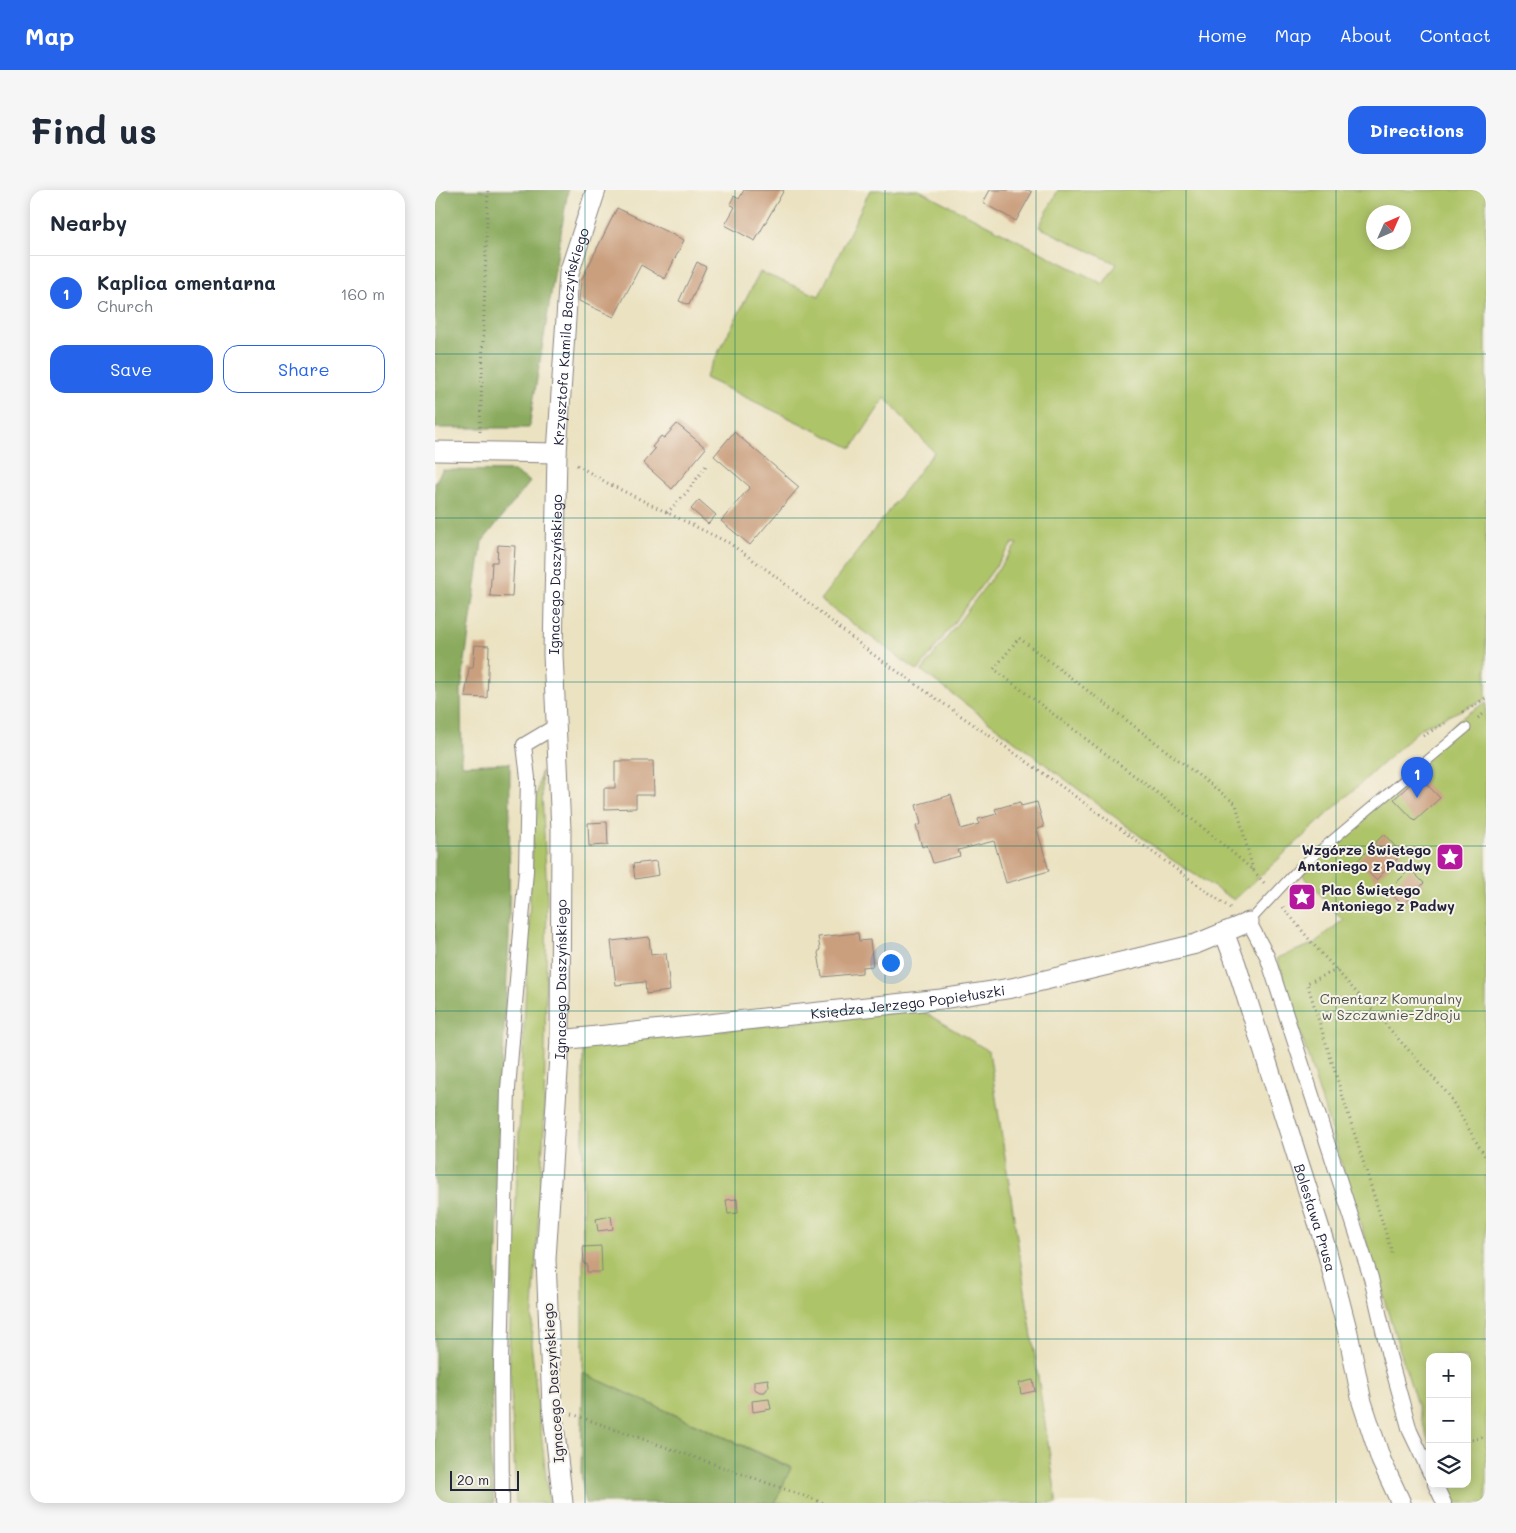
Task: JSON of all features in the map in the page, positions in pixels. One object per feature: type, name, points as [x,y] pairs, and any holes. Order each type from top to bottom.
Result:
[{"type":"street","name":"Krzysztofa Kamila Baczyńskiego","points":[[435,451],[557,454],[569,273],[596,190]]},
{"type":"street","name":"Ignacego Daszyńskiego","points":[[557,454],[553,654],[561,830],[560,1040],[545,1259],[552,1406],[563,1503]]},
{"type":"street","points":[[502,1503],[501,1363],[508,1089],[525,871],[528,778],[524,745],[556,726]]},
{"type":"street","points":[[1249,922],[1267,956],[1371,1278],[1388,1352],[1410,1431],[1426,1465]]},
{"type":"street","name":"Księdza Jerzego Popiełuszki","points":[[560,1040],[941,999],[1012,988],[1196,944],[1249,922]]},
{"type":"street","name":"Bolesława Prusa","points":[[1224,932],[1241,979],[1326,1248],[1348,1333],[1362,1402],[1381,1460],[1401,1503]]},
{"type":"street","points":[[1437,1488],[1444,1503]]},
{"type":"lane","points":[[1249,922],[1299,868],[1466,728]]},
{"type":"path","points":[[480,440],[488,190]]},
{"type":"path","points":[[557,454],[609,484],[729,543],[770,572],[871,653],[1033,766],[1249,922]]},
{"type":"path","points":[[667,513],[687,492],[707,463]]},
{"type":"path","points":[[1253,870],[1236,804],[1019,638],[994,669],[1201,827],[1253,870],[1337,970],[1448,1094],[1486,1158]]},
{"type":"path","points":[[1337,970],[1307,983],[1393,1253]]},
{"type":"path","points":[[552,1406],[824,1503]]},
{"type":"path","points":[[1471,1440],[1486,1436]]},
{"type":"green space","points":[[435,190],[568,190],[529,428],[435,428]]},
{"type":"green space","points":[[870,190],[919,190],[1103,284],[1117,264],[1039,227],[1058,190],[1486,190],[1486,699],[1421,728],[1234,900],[1169,858],[922,671],[1017,544],[1013,543],[918,671],[820,600],[934,452],[885,398],[852,448],[705,378],[760,272],[819,296]]},
{"type":"green space","points":[[442,470],[514,471],[530,482],[482,542],[461,689],[462,765],[510,763],[509,937],[500,1106],[490,1451],[494,1503],[435,1503],[435,483]]},
{"type":"green space","name":"Cmentarz Komunalny w Szczawnie-Zdroju","points":[[1486,702],[1486,1503],[1455,1503],[1448,1488],[1471,1488],[1471,1353],[1426,1353],[1426,1433],[1277,958],[1313,944],[1343,920],[1302,874],[1458,720]]},
{"type":"green space","points":[[541,771],[547,895],[544,1128],[531,1343],[549,1503],[516,1503],[509,1347],[534,814]]},
{"type":"green space","points":[[919,1009],[989,1051],[1057,1503],[775,1503],[791,1467],[583,1373],[583,1045]]},
{"type":"green space","points":[[583,1373],[791,1468],[775,1503],[585,1503],[581,1473]]},
{"type":"building","points":[[744,190],[784,190],[755,241],[725,225],[735,207],[730,204],[734,196],[739,199]]},
{"type":"building","points":[[990,190],[1028,190],[1032,192],[1016,221],[983,203]]},
{"type":"building","points":[[617,208],[684,240],[665,279],[641,265],[614,317],[579,301],[581,281]]},
{"type":"building","points":[[697,262],[706,267],[689,305],[679,301]]},
{"type":"building","points":[[677,424],[706,448],[672,489],[643,463],[655,449],[652,447],[661,436],[664,438]]},
{"type":"building","points":[[734,432],[799,487],[750,545],[721,521],[750,487],[714,456]]},
{"type":"building","points":[[699,500],[716,515],[708,524],[691,509]]},
{"type":"building","points":[[498,545],[515,546],[512,597],[490,596],[492,562],[497,562]]},
{"type":"building","points":[[475,645],[489,646],[487,698],[465,697],[469,668],[473,668]]},
{"type":"building","points":[[615,761],[653,761],[654,795],[636,795],[636,808],[604,809],[604,788],[615,788]]},
{"type":"building","points":[[1419,776],[1440,798],[1415,821],[1394,799]]},
{"type":"building","points":[[951,795],[961,829],[979,824],[978,819],[997,814],[995,809],[1020,802],[1021,806],[1037,802],[1044,827],[1037,829],[1049,871],[1006,883],[994,841],[958,850],[960,856],[933,863],[927,845],[922,847],[916,826],[921,824],[916,805]]},
{"type":"building","points":[[607,822],[608,845],[589,846],[588,823]]},
{"type":"building","points":[[1384,834],[1402,854],[1376,880],[1357,861]]},
{"type":"building","points":[[657,861],[659,875],[635,879],[633,864]]},
{"type":"building","points":[[1410,869],[1424,883],[1403,905],[1388,891]]},
{"type":"building","points":[[858,933],[859,941],[870,940],[873,966],[862,967],[862,973],[822,977],[818,953],[820,949],[818,937]]},
{"type":"building","points":[[649,937],[651,955],[666,953],[670,991],[646,994],[645,982],[616,985],[611,941]]},
{"type":"building","points":[[737,1199],[738,1213],[728,1214],[726,1200]]},
{"type":"building","points":[[611,1216],[613,1229],[598,1231],[596,1219]]},
{"type":"building","points":[[601,1246],[602,1272],[587,1272],[587,1264],[584,1264],[583,1247]]},
{"type":"building","points":[[768,1379],[769,1386],[765,1392],[754,1389],[754,1381]]},
{"type":"building","points":[[1033,1380],[1035,1391],[1021,1394],[1019,1383]]},
{"type":"building","points":[[769,1399],[771,1409],[753,1412],[752,1401]]},
{"type":"place","name":"Kaplica cmentarna","points":[[1417,798]]},
{"type":"place","name":"Wzgórze Świętego Antoniego z Padwy","points":[[1450,857]]},
{"type":"place","name":"Plac Świętego Antoniego z Padwy","points":[[1302,897]]}]
